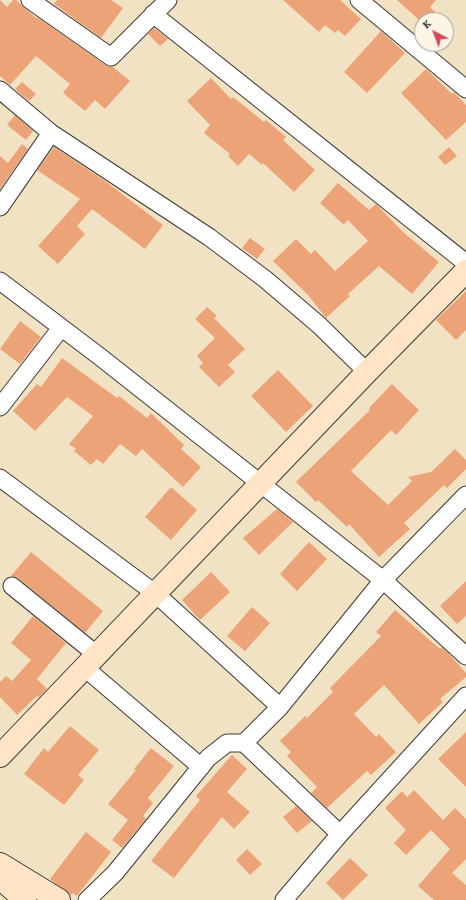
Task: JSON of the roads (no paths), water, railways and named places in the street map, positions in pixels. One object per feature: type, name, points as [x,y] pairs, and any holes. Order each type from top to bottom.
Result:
[{"type":"street","points":[[30,0],[111,57],[168,0]]},
{"type":"street","points":[[370,3],[466,89]]},
{"type":"street","points":[[153,14],[466,262]]},
{"type":"street","points":[[0,90],[51,133],[209,237],[265,278],[320,324],[367,372]]},
{"type":"street","points":[[0,207],[51,133]]},
{"type":"street","points":[[0,756],[367,372],[466,271]]},
{"type":"street","points":[[0,281],[261,483],[382,580],[466,656]]},
{"type":"street","points":[[0,407],[61,328]]},
{"type":"street","points":[[0,478],[156,594],[280,707]]},
{"type":"street","points":[[244,743],[280,707],[382,580],[466,495]]},
{"type":"street","points":[[12,586],[201,767]]},
{"type":"street","points":[[284,900],[340,834],[466,696]]},
{"type":"street","points":[[87,900],[116,873],[208,758],[227,743],[244,743],[340,834]]},
{"type":"street","points":[[0,864],[59,900]]},
{"type":"street","points":[[0,878],[25,900]]}]
